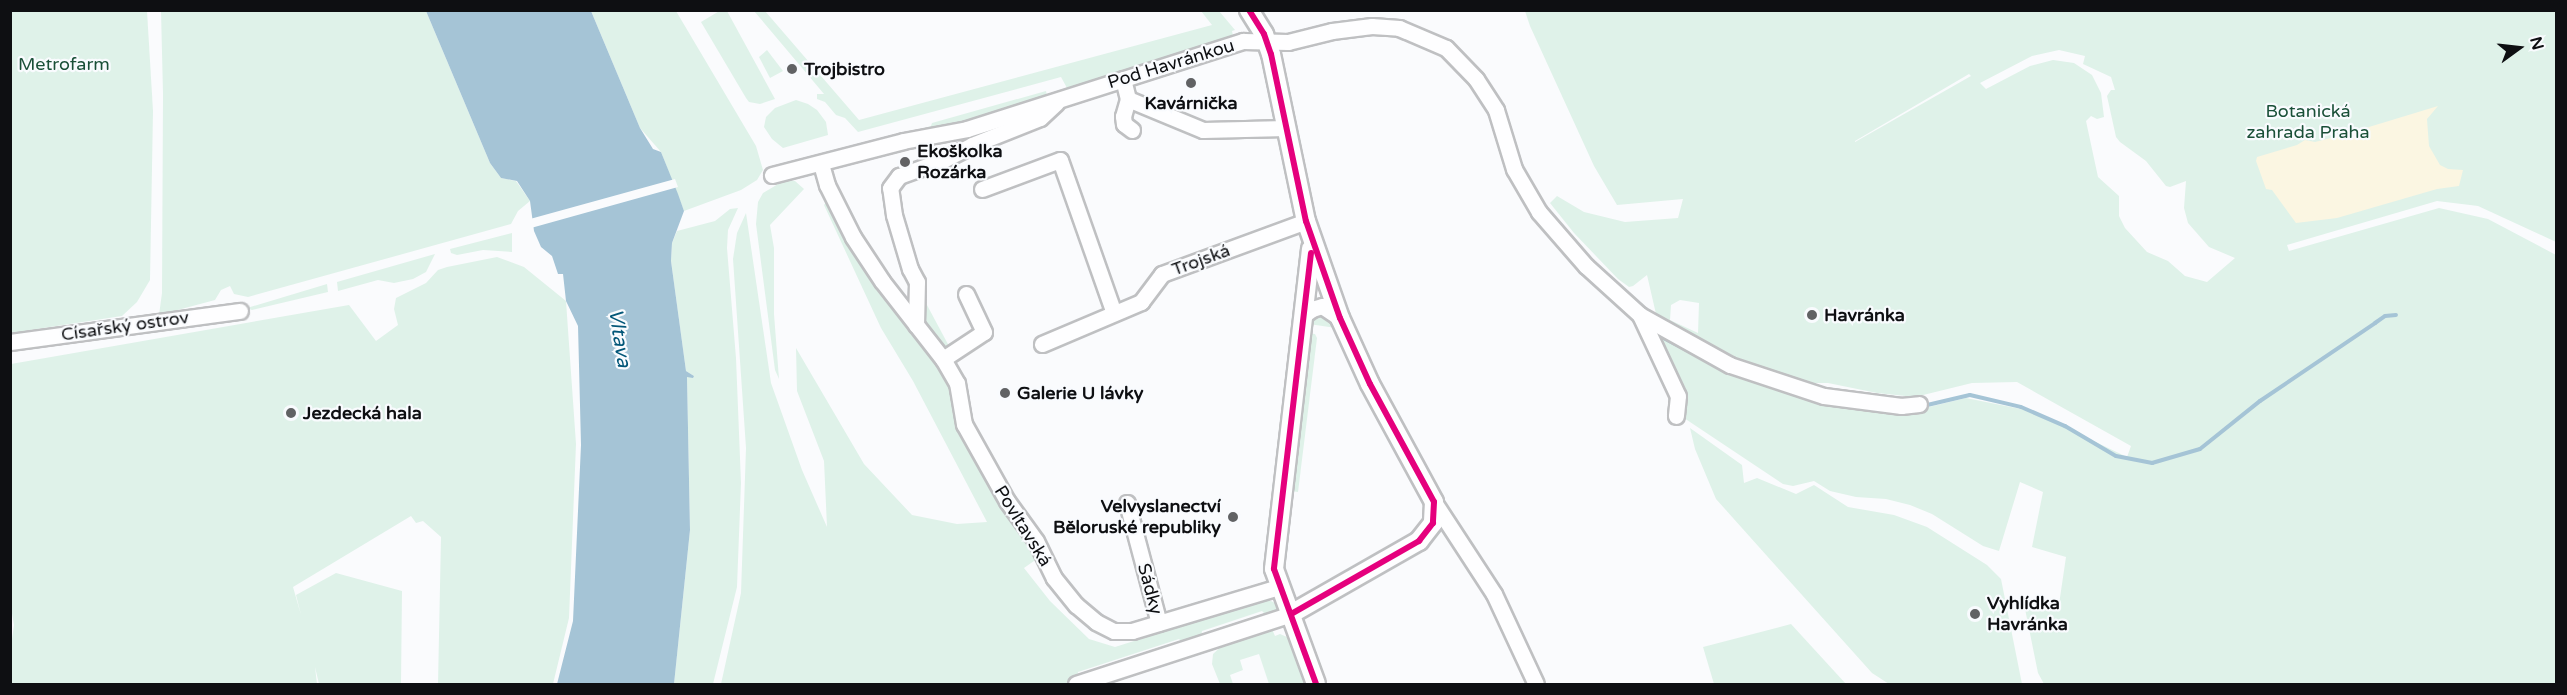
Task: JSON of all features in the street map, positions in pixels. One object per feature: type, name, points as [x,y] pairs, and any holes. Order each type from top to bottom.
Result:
[{"type":"street","points":[[1249,10],[1267,42],[1308,229],[1340,318],[1371,384],[1434,502],[1494,594],[1536,684]]},
{"type":"street","name":"Pod Havránkou","points":[[821,164],[903,141],[967,129],[1243,41],[1293,42],[1332,31],[1372,26],[1399,28],[1446,48],[1476,79],[1496,110],[1514,169],[1539,212],[1586,266],[1640,315],[1730,365],[1824,396],[1901,406],[1919,404]]},
{"type":"street","points":[[1123,79],[1128,99],[1123,116],[1125,124],[1132,130]]},
{"type":"street","name":"Pod Havránkou","points":[[916,325],[917,282],[910,269],[894,215],[890,188],[899,176],[943,160],[972,145],[1040,118],[1060,99]]},
{"type":"street","points":[[1128,99],[1203,130],[1286,128]]},
{"type":"street","points":[[982,189],[1060,159],[1114,313]]},
{"type":"street","points":[[772,175],[821,164]]},
{"type":"street","name":"Povltavská","points":[[821,164],[827,185],[853,237],[943,359],[957,383],[964,424],[1007,501],[1036,541],[1054,578],[1076,605],[1096,622],[1114,631],[1132,631],[1159,624]]},
{"type":"street","points":[[1308,229],[1304,315],[1274,569],[1316,684]]},
{"type":"street","name":"Trojská","points":[[1042,344],[1141,302],[1162,274],[1308,229]]},
{"type":"street","points":[[943,359],[984,332],[966,294]]},
{"type":"street","points":[[1304,315],[1322,306],[1340,318]]},
{"type":"street","name":"Císařský ostrov","points":[[10,342],[240,311]]},
{"type":"street","name":"Pod Havránkou","points":[[1640,315],[1678,396],[1676,416]]},
{"type":"street","points":[[1076,684],[1292,614],[1419,541],[1433,523],[1434,502]]},
{"type":"street","name":"Sádky","points":[[1127,503],[1159,624],[1279,587]]},
{"type":"green space","name":"Metrofarm","points":[[11,10],[147,11],[153,111],[150,280],[137,302],[122,316],[11,333]]},
{"type":"green space","points":[[721,10],[727,11],[775,99],[760,104],[749,102],[746,98],[701,22]]},
{"type":"green space","points":[[161,11],[426,11],[490,163],[501,178],[516,181],[530,201],[518,211],[511,224],[248,297],[234,294],[230,286],[221,290],[215,300],[159,315],[162,293]]},
{"type":"green space","points":[[591,11],[676,11],[756,146],[763,170],[757,180],[741,190],[684,211],[661,152],[640,128]]},
{"type":"green space","points":[[754,11],[765,11],[859,120],[1212,25],[1201,11],[1219,11],[1235,30],[1232,31],[1233,36],[1123,73],[1067,88],[1061,77],[858,132],[845,118],[836,115],[825,102],[817,99],[817,94],[824,94]]},
{"type":"green space","name":"Botanická zahrada Praha","points":[[1525,11],[2556,11],[2556,242],[2478,206],[2437,201],[2287,245],[2289,251],[2439,208],[2488,219],[2556,255],[2556,684],[2044,684],[2038,673],[2025,609],[2058,611],[2066,557],[2032,547],[2043,492],[2020,482],[1999,551],[1983,546],[1932,514],[1910,505],[1830,491],[1814,481],[1793,486],[1783,484],[1684,418],[1685,400],[1658,336],[1730,375],[1827,401],[1904,413],[1966,398],[2031,411],[2127,457],[2131,446],[2017,382],[1972,383],[1915,397],[1877,393],[1828,383],[1802,383],[1720,351],[1656,314],[1647,275],[1629,287],[1618,279],[1574,233],[1550,203],[1557,196],[1584,212],[1625,222],[1678,218],[1683,199],[1617,205],[1594,166]],"holes":[[[2059,50],[2085,56],[2083,64],[2111,77],[2115,90],[2111,90],[2107,96],[2116,137],[2146,161],[2166,186],[2170,187],[2186,181],[2184,208],[2188,223],[2209,247],[2235,258],[2207,282],[2185,276],[2168,261],[2147,252],[2125,228],[2119,216],[2119,196],[2098,177],[2086,121],[2091,116],[2097,119],[2104,117],[2101,93],[2092,75],[2074,63],[2053,60],[2030,66],[1986,89],[1980,83],[2032,56]],[[1969,74],[1971,76],[1855,142],[1855,141]],[[1680,300],[1699,303],[1698,333],[1670,320],[1671,305]]]},
{"type":"green space","points":[[767,50],[783,71],[770,78],[759,57]]},
{"type":"green space","points":[[1046,91],[1047,96],[957,128],[906,133],[931,126],[932,123]]},
{"type":"green space","points":[[796,100],[817,110],[826,122],[828,135],[783,148],[772,139],[764,127],[766,117],[775,108]]},
{"type":"green space","points":[[785,180],[795,181],[804,189],[770,225],[774,248],[774,314],[779,379],[775,370],[756,224],[758,202],[763,193]]},
{"type":"green space","points":[[829,198],[940,365],[1041,556],[1024,568],[1050,601],[1089,639],[1115,647],[1261,601],[1271,601],[1277,604],[1277,609],[1266,615],[1262,611],[1202,631],[1201,637],[1183,643],[1179,639],[1078,672],[1077,678],[1068,681],[1070,684],[721,684],[741,593],[746,448],[733,259],[737,233],[746,213],[771,383],[802,470],[827,527],[824,461],[797,391],[796,348],[864,464],[912,515],[957,524],[987,522],[913,381],[881,328],[824,205]]},
{"type":"green space","points":[[738,208],[728,230],[727,248],[736,358],[741,483],[737,587],[713,684],[674,684],[690,530],[687,376],[694,376],[686,371],[671,261],[672,243],[677,231],[715,221],[730,209]]},
{"type":"green space","points":[[512,233],[512,252],[483,250],[457,255],[451,253],[450,249]]},
{"type":"green space","points":[[435,254],[426,272],[413,279],[394,283],[378,280],[338,291],[337,282]]},
{"type":"green space","points":[[497,257],[524,267],[566,301],[576,444],[569,618],[553,684],[438,684],[441,537],[423,521],[416,523],[411,516],[293,587],[301,615],[296,595],[336,573],[402,591],[401,684],[319,684],[315,667],[317,684],[11,684],[11,646],[14,625],[10,602],[11,364],[349,305],[376,341],[398,325],[394,309],[396,298],[426,283],[438,270]]},
{"type":"green space","points":[[327,284],[328,292],[252,310],[247,308]]},
{"type":"green space","points":[[920,292],[950,348],[942,354],[923,331]]},
{"type":"green space","points":[[1316,314],[1327,314],[1336,328],[1309,324]]},
{"type":"green space","points":[[1307,333],[1315,334],[1317,338],[1298,492],[1290,491]]},
{"type":"green space","points":[[1690,428],[1742,465],[1744,483],[1757,478],[1796,494],[1814,485],[1848,507],[1894,515],[1927,527],[1987,565],[2001,579],[2022,684],[1889,684],[1872,673],[1716,499],[1695,449]]},
{"type":"green space","points":[[1791,624],[1846,684],[1714,684],[1703,647]]},
{"type":"green space","points":[[1272,629],[1275,636],[1280,634],[1287,637],[1304,684],[1269,684],[1259,654],[1240,660],[1243,670],[1230,675],[1233,684],[1220,684],[1212,664],[1213,654],[1225,643]]},
{"type":"sand","points":[[2438,106],[2427,119],[2429,146],[2440,165],[2448,169],[2463,170],[2459,186],[2437,189],[2337,218],[2296,223],[2272,190],[2266,189],[2256,161],[2257,157],[2297,145],[2305,140],[2315,142]]},
{"type":"water","name":"Vltava","points":[[426,11],[591,11],[640,128],[653,149],[661,152],[678,194],[684,211],[672,243],[671,261],[686,371],[694,376],[693,378],[687,377],[690,530],[674,684],[557,684],[573,621],[581,445],[578,326],[566,301],[563,274],[558,274],[552,256],[541,247],[534,231],[530,201],[517,181],[501,178],[490,163]]},
{"type":"pier","points":[[675,179],[678,187],[531,228],[530,219]]},
{"type":"waterway","points":[[1923,406],[1970,395],[2021,407],[2065,426],[2116,456],[2152,463],[2200,449],[2260,401],[2385,316],[2396,315]]},
{"type":"waterway","points":[[1656,334],[1700,357]]},
{"type":"transit line","points":[[1249,10],[1264,34],[1271,54],[1306,221],[1340,318],[1370,384],[1434,502],[1433,523],[1419,541],[1291,614]]},
{"type":"transit line","points":[[1311,253],[1274,569],[1316,684]]},
{"type":"place","name":"Trojbistro","points":[[792,69]]},
{"type":"place","name":"Kavárnička","points":[[1191,83]]},
{"type":"place","name":"Ekoškolka Rozárka","points":[[905,162]]},
{"type":"place","name":"Havránka","points":[[1812,315]]},
{"type":"place","name":"Galerie U lávky","points":[[1005,393]]},
{"type":"place","name":"Jezdecká hala","points":[[291,413]]},
{"type":"place","name":"Velvyslanectví Běloruské republiky","points":[[1233,517]]},
{"type":"place","name":"Vyhlídka Havránka","points":[[1975,614]]}]
